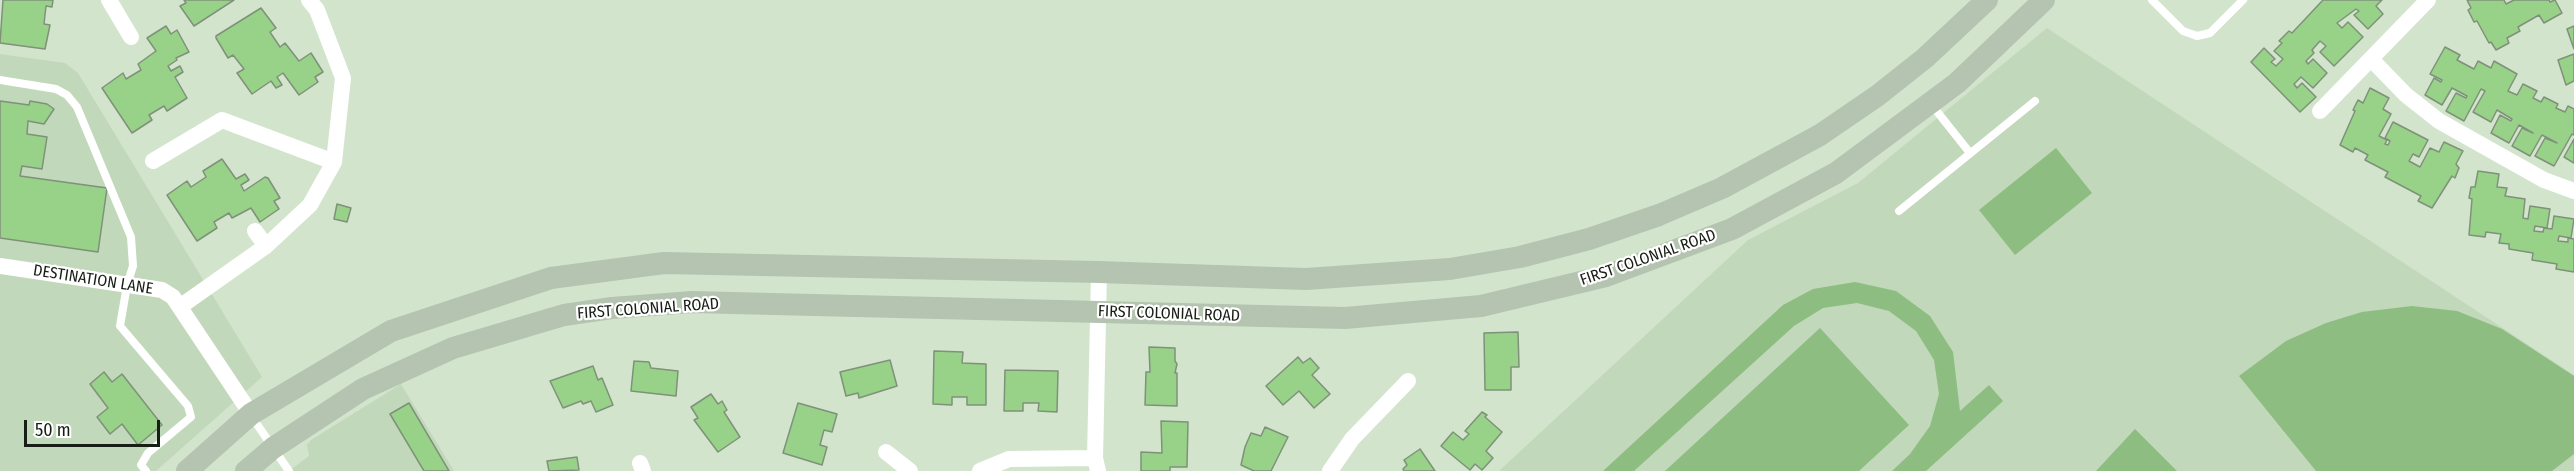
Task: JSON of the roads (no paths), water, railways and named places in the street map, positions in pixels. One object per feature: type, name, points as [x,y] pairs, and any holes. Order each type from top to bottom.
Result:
[{"type":"main road","points":[[188,471],[251,414],[391,331],[551,278],[664,263],[1099,272],[1306,279],[1449,269],[1520,257],[1588,239],[1659,215],[1722,188],[1820,135],[1877,96],[1925,58],[1987,0]]},
{"type":"main road","name":"FIRST COLONIAL ROAD","points":[[246,471],[273,448],[363,389],[453,348],[564,315],[612,308],[692,302],[1345,318],[1481,306],[1606,276],[1732,229],[1836,173],[1957,84],[2044,0]]},
{"type":"street","points":[[109,0],[131,37]]},
{"type":"street","points":[[181,306],[266,246],[310,205],[334,162],[343,78],[317,10],[309,0]]},
{"type":"street","points":[[2320,111],[2428,0]]},
{"type":"street","points":[[2371,59],[2406,96],[2439,122],[2544,180],[2574,191]]},
{"type":"street","points":[[153,161],[222,120],[334,162]]},
{"type":"street","points":[[255,231],[266,246]]},
{"type":"street","name":"DESTINATION LANE","points":[[0,266],[162,291],[173,297],[251,414]]},
{"type":"street","points":[[980,471],[1009,459],[1097,464],[1099,272]]},
{"type":"street","points":[[1330,471],[1352,439],[1408,381]]},
{"type":"street","points":[[886,452],[910,471]]},
{"type":"lane","points":[[2152,0],[2183,31],[2197,36],[2210,33],[2243,0]]},
{"type":"lane","points":[[0,80],[56,89],[67,95],[77,107],[131,237],[133,266],[127,285],[120,326],[188,406],[190,417],[148,453],[141,465],[146,471]]},
{"type":"lane","points":[[1899,211],[2035,101]]},
{"type":"lane","points":[[1931,104],[1970,153]]},
{"type":"lane","points":[[251,414],[289,471]]}]
